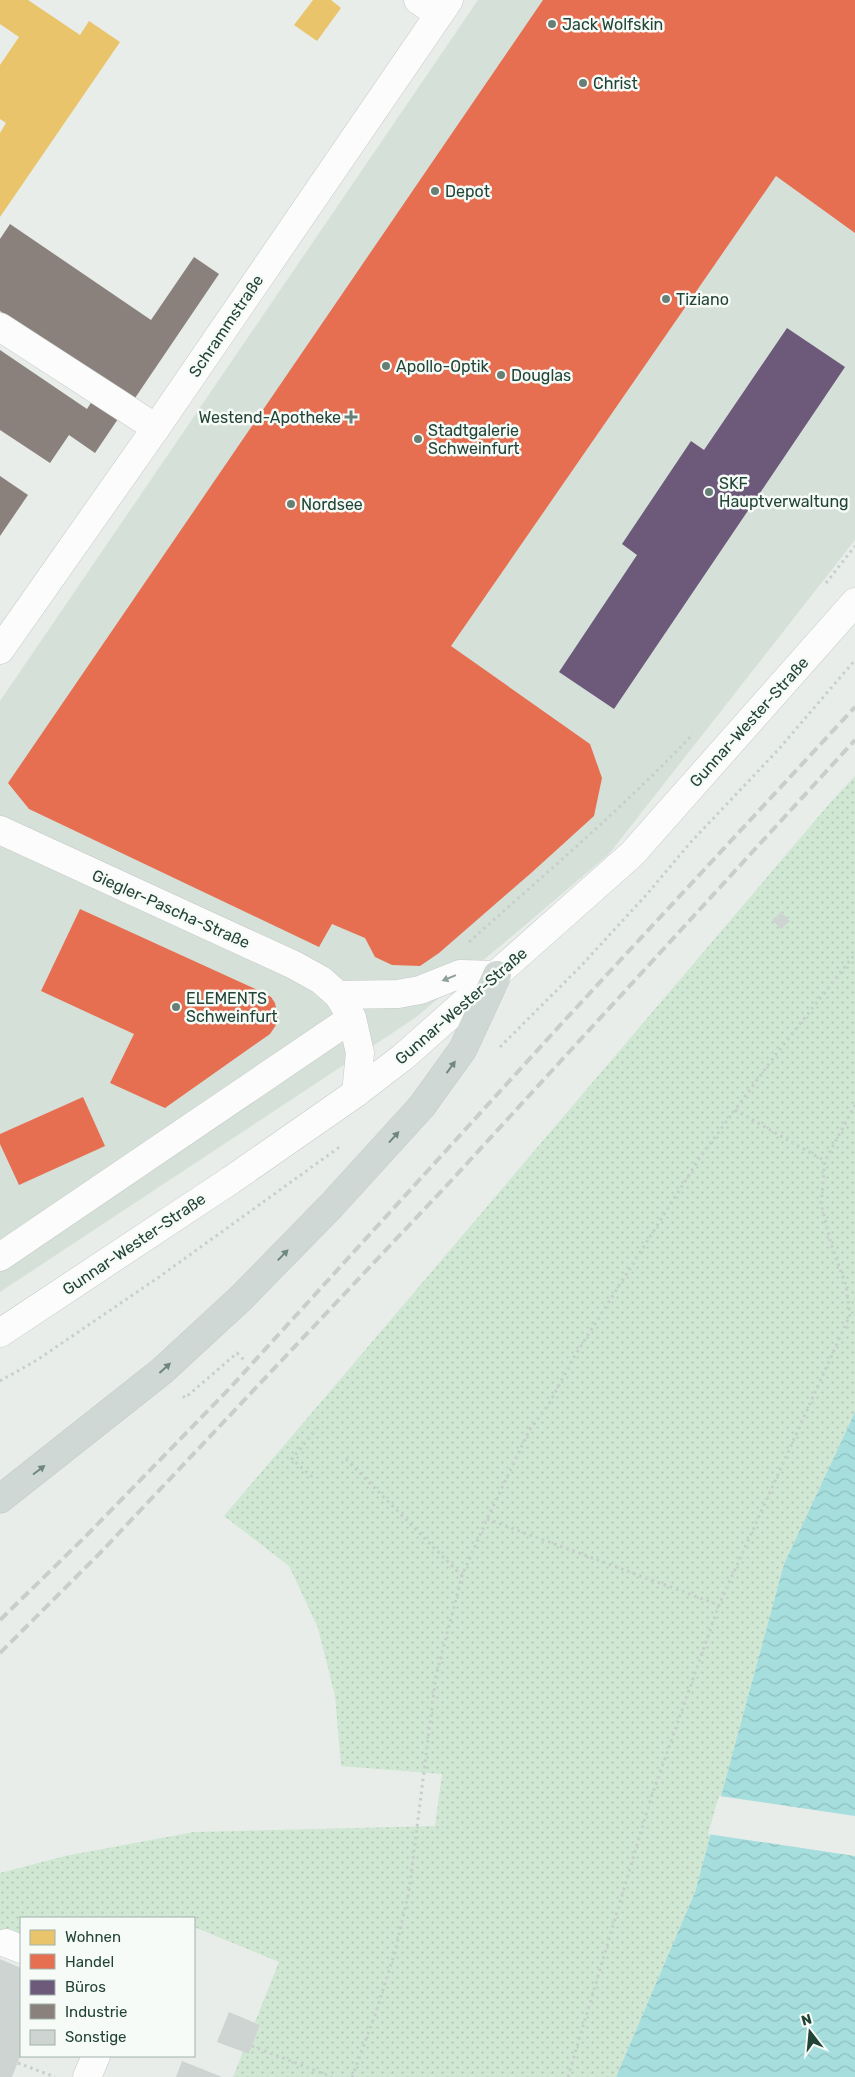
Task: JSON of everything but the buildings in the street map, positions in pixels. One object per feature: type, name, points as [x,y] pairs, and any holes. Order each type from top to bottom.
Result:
[{"type":"main road","points":[[0,1499],[162,1372],[241,1298],[330,1206],[422,1106],[463,1050],[497,975]]},
{"type":"street","name":"Schrammstraße","points":[[0,650],[156,428],[435,5]]},
{"type":"street","points":[[0,327],[156,428]]},
{"type":"street","name":"Gunnar-Wester-Straße","points":[[0,1333],[231,1180],[356,1093],[403,1057],[632,854],[855,602]]},
{"type":"street","name":"Giegler-Pascha-Straße","points":[[0,830],[294,965],[321,980],[338,995],[352,1018],[360,1053],[356,1093]]},
{"type":"street","points":[[338,995],[398,994],[420,990],[460,974],[497,975]]},
{"type":"street","points":[[0,1257],[352,1018]]},
{"type":"street","points":[[87,2077],[96,2057]]},
{"type":"path","points":[[822,589],[855,546]]},
{"type":"path","points":[[496,1052],[580,967],[690,843],[778,750],[855,660]]},
{"type":"path","points":[[464,947],[599,827],[653,776],[693,733]]},
{"type":"path","points":[[352,2077],[375,2015],[392,1961],[409,1891],[436,1676],[462,1576],[487,1519],[530,1429],[548,1404],[574,1357],[674,1197],[701,1156],[777,1053],[855,954]]},
{"type":"path","points":[[568,2077],[651,1798],[719,1605],[850,1315],[846,1285],[831,1244],[821,1204],[825,1161],[855,1105]]},
{"type":"path","points":[[735,1110],[825,1161]]},
{"type":"path","points":[[0,1381],[37,1360],[159,1277],[346,1141]]},
{"type":"path","points":[[237,1353],[244,1360]]},
{"type":"path","points":[[312,1477],[292,1458],[316,1429]]},
{"type":"path","points":[[346,1458],[462,1576]]},
{"type":"path","points":[[487,1519],[719,1605]]},
{"type":"path","points":[[252,2046],[332,2077]]},
{"type":"path","points":[[18,2063],[55,2077]]},
{"type":"shaded area","points":[[478,0],[855,0],[855,540],[609,854],[415,1018],[0,1292],[0,701]]},
{"type":"green space","points":[[855,776],[855,1412],[784,1564],[695,1892],[616,2077],[233,2077],[243,2052],[249,2054],[260,2025],[255,2022],[279,1962],[195,1927],[195,1917],[20,1917],[20,1936],[0,1944],[0,1873],[65,1856],[194,1832],[435,1826],[442,1774],[341,1766],[335,1696],[318,1628],[289,1566],[224,1516],[830,803]]},
{"type":"water","points":[[855,1412],[855,2077],[616,2077],[695,1892],[784,1564]]},
{"type":"pier","points":[[719,1796],[855,1816],[855,1856],[708,1834]]},
{"type":"railway","points":[[0,1620],[86,1536],[229,1389],[564,1021],[855,707]]},
{"type":"railway","points":[[0,1653],[101,1552],[449,1183],[855,740]]},
{"type":"place","name":"Jack Wolfskin","points":[[552,24]]},
{"type":"place","name":"Christ","points":[[583,83]]},
{"type":"place","name":"Depot","points":[[435,191]]},
{"type":"place","name":"Tiziano","points":[[666,299]]},
{"type":"place","name":"Apollo-Optik","points":[[386,366]]},
{"type":"place","name":"Douglas","points":[[501,375]]},
{"type":"place","name":"Westend-Apotheke","points":[[351,417]]},
{"type":"place","name":"Stadtgalerie Schweinfurt","points":[[418,439]]},
{"type":"place","name":"SKF Hauptverwaltung","points":[[709,492]]},
{"type":"place","name":"Nordsee","points":[[291,504]]},
{"type":"place","name":"ELEMENTS Schweinfurt","points":[[176,1007]]}]
